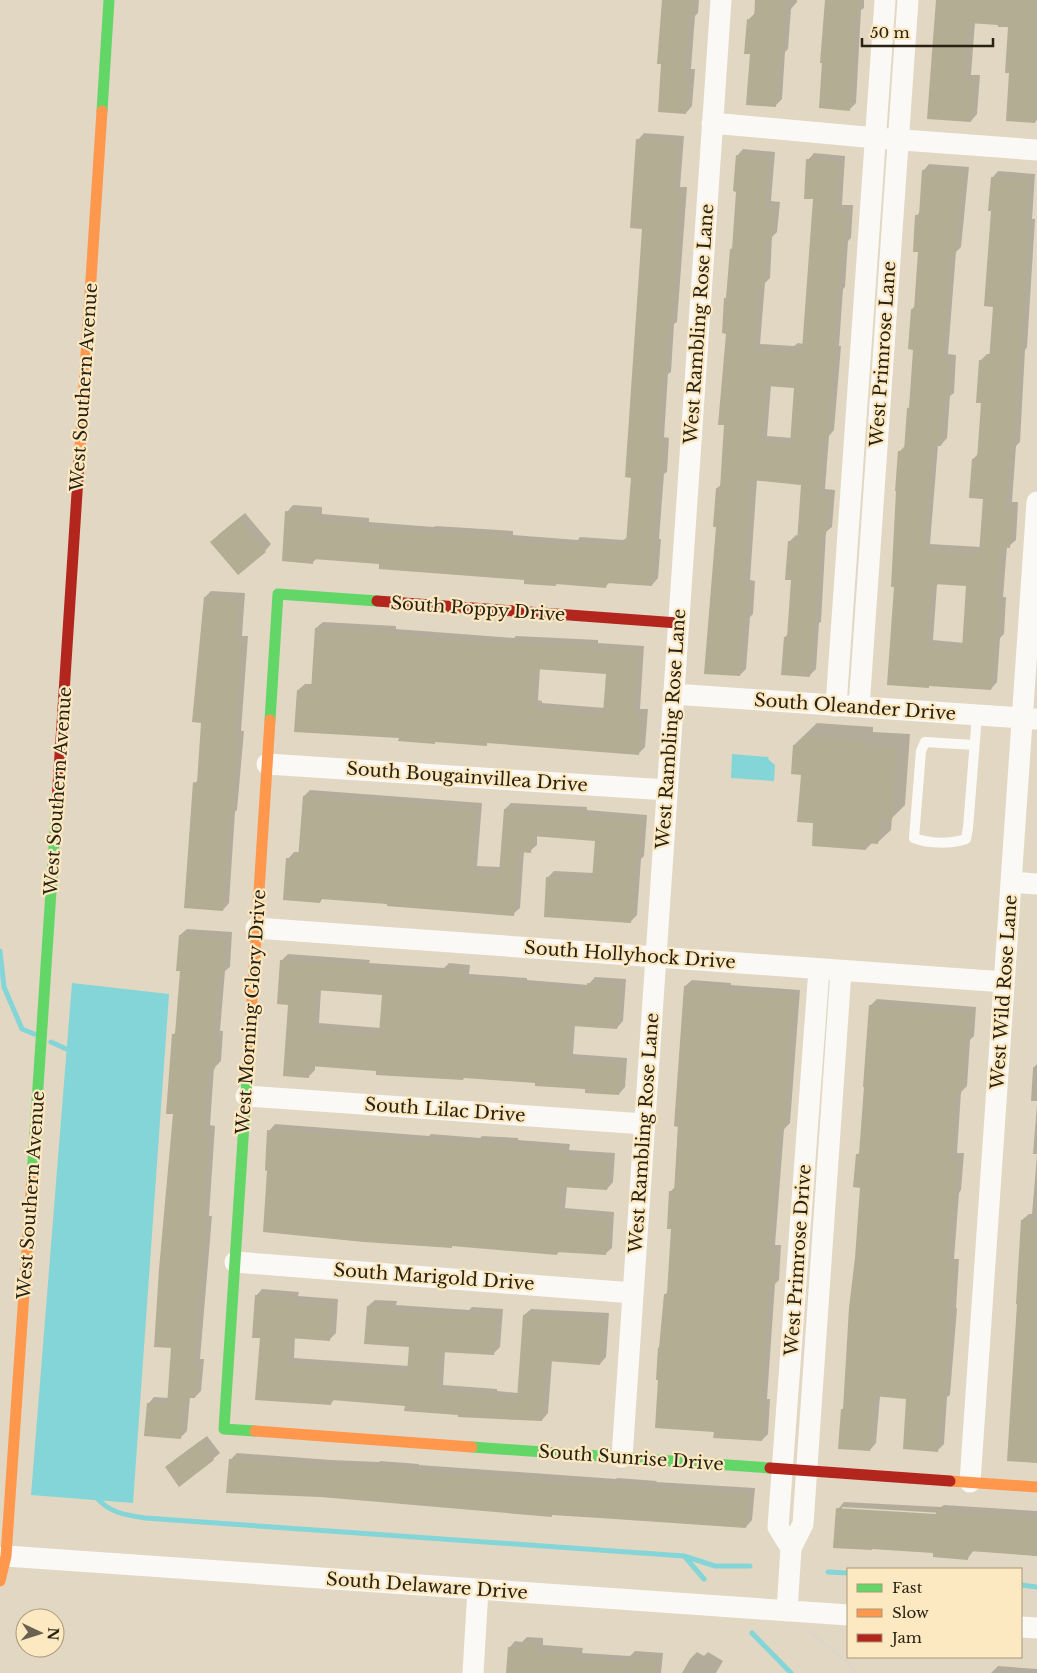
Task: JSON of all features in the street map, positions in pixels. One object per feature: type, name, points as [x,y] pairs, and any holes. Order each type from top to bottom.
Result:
[{"type":"street","name":"West Southern Avenue","points":[[0,1581],[6,1556],[39,1083],[109,0]]},
{"type":"street","name":"West Rambling Rose Lane","points":[[622,1457],[720,0]]},
{"type":"street","name":"West Primrose Lane","points":[[836,706],[885,0]]},
{"type":"street","name":"West Primrose Lane","points":[[859,707],[908,0]]},
{"type":"street","points":[[712,123],[898,140],[1037,150]]},
{"type":"street","points":[[862,338],[884,339]]},
{"type":"street","name":"West Wild Rose Lane","points":[[970,1482],[1011,882],[1030,719],[1037,502]]},
{"type":"street","points":[[850,504],[873,506]]},
{"type":"street","name":"South Poppy Drive","points":[[278,594],[678,624]]},
{"type":"street","name":"West Morning Glory Drive","points":[[224,1429],[278,594]]},
{"type":"street","name":"South Oleander Drive","points":[[673,694],[1030,719]]},
{"type":"street","name":"South Bougainvillea Drive","points":[[267,764],[667,790]]},
{"type":"street","points":[[1011,882],[1037,884]]},
{"type":"street","name":"South Hollyhock Drive","points":[[256,928],[1004,982]]},
{"type":"street","name":"West Primrose Drive","points":[[791,1548],[778,1526],[819,969]]},
{"type":"street","name":"West Primrose Drive","points":[[777,1610],[791,1548],[803,1524],[841,971]]},
{"type":"street","name":"South Lilac Drive","points":[[246,1096],[644,1124]]},
{"type":"street","name":"South Marigold Drive","points":[[235,1262],[633,1293]]},
{"type":"street","name":"South Sunrise Drive","points":[[224,1429],[1037,1487]]},
{"type":"street","name":"South Delaware Drive","points":[[6,1556],[847,1615]]},
{"type":"street","points":[[473,1673],[478,1589]]},
{"type":"street","points":[[1022,1627],[1037,1628]]},
{"type":"lane","points":[[974,745],[925,742],[921,751],[914,838],[922,841],[956,843],[966,840],[977,715]]},
{"type":"path","points":[[777,1610],[851,1666],[854,1673]]},
{"type":"water","points":[[732,754],[768,757],[775,765],[774,781],[731,778]]},
{"type":"water","points":[[72,983],[169,994],[133,1503],[31,1495]]},
{"type":"building","points":[[662,0],[694,0],[692,20],[689,20],[685,75],[689,75],[686,114],[658,112],[661,64],[657,64]]},
{"type":"building","points":[[755,0],[786,0],[782,57],[779,57],[776,107],[746,105],[750,54],[744,54],[747,19],[754,20]]},
{"type":"building","points":[[825,0],[859,0],[858,16],[855,16],[850,111],[819,108]]},
{"type":"building","points":[[936,0],[1037,0],[1037,102],[1035,123],[1006,121],[1009,73],[1005,73],[1008,27],[969,23],[965,81],[974,81],[971,122],[927,119]]},
{"type":"building","points":[[636,139],[678,142],[674,193],[681,193],[671,329],[668,329],[664,380],[662,380],[658,443],[664,444],[661,480],[658,479],[652,586],[607,583],[606,588],[556,584],[556,586],[524,584],[524,580],[379,569],[379,564],[313,559],[313,564],[282,561],[285,511],[316,513],[316,520],[363,524],[363,528],[507,537],[507,541],[572,546],[573,543],[618,546],[619,543],[626,543],[631,478],[625,477],[642,229],[630,228]]},
{"type":"building","points":[[736,155],[769,158],[765,207],[774,208],[771,240],[767,239],[763,286],[759,286],[754,350],[790,352],[790,349],[802,350],[813,199],[804,199],[806,159],[840,162],[836,211],[847,211],[845,246],[842,246],[839,295],[837,295],[833,352],[835,352],[828,438],[823,437],[819,496],[829,496],[826,535],[821,534],[810,677],[781,675],[784,637],[787,637],[791,580],[785,580],[788,541],[797,542],[801,485],[751,480],[744,586],[749,587],[747,622],[744,622],[740,676],[704,674],[716,527],[713,527],[716,488],[720,488],[724,425],[718,425],[726,334],[722,333],[724,298],[726,298],[730,249],[732,249],[736,192],[733,191]],"holes":[[[766,386],[794,388],[790,444],[761,442]]]},
{"type":"building","points":[[922,170],[963,173],[955,255],[951,254],[943,360],[950,361],[948,400],[944,400],[941,446],[932,446],[925,550],[979,554],[983,499],[969,498],[972,459],[977,459],[981,403],[976,403],[979,360],[989,361],[993,307],[984,306],[991,211],[988,211],[991,177],[1029,180],[1026,225],[1029,225],[1021,355],[1019,355],[1014,450],[1010,450],[1006,508],[1012,508],[1010,548],[1001,547],[997,603],[1000,603],[998,642],[995,642],[991,690],[887,685],[894,587],[891,587],[895,491],[898,451],[904,451],[907,408],[909,408],[913,350],[908,349],[911,309],[914,309],[918,252],[913,252],[915,215],[919,215]],"holes":[[[934,584],[966,586],[962,649],[927,646],[931,590],[934,590]]]},
{"type":"building","points":[[238,519],[266,552],[238,575],[210,542]]},
{"type":"building","points":[[204,597],[239,599],[236,642],[242,642],[235,737],[238,737],[231,818],[229,818],[223,911],[184,908],[193,782],[197,783],[201,723],[192,722]]},
{"type":"building","points":[[315,628],[390,632],[390,635],[508,644],[508,642],[559,646],[559,644],[592,646],[592,649],[638,652],[634,715],[642,716],[639,755],[487,743],[487,746],[435,742],[435,744],[398,741],[399,738],[294,732],[297,690],[311,691]],"holes":[[[535,669],[606,674],[603,714],[536,709],[536,707],[532,706]]]},
{"type":"building","points":[[803,736],[861,740],[860,745],[897,747],[892,819],[880,818],[878,844],[866,843],[866,850],[812,846],[813,823],[797,822],[801,775],[791,774],[793,745],[802,745]]},
{"type":"building","points":[[303,796],[476,809],[471,872],[499,874],[504,809],[581,813],[581,816],[641,821],[638,864],[635,864],[631,923],[544,917],[546,877],[592,880],[595,841],[532,836],[531,853],[518,852],[514,916],[321,899],[320,903],[283,900],[286,858],[298,859]]},
{"type":"building","points":[[179,935],[226,938],[223,974],[219,974],[214,1037],[217,1037],[215,1069],[208,1068],[204,1132],[209,1132],[203,1222],[206,1222],[194,1365],[198,1366],[195,1398],[185,1398],[181,1439],[144,1436],[147,1403],[167,1405],[171,1348],[154,1347],[173,1114],[166,1114],[172,1034],[175,1034],[180,971],[176,971]]},
{"type":"building","points":[[280,960],[364,966],[364,969],[441,974],[441,969],[464,971],[463,980],[521,984],[521,986],[587,991],[587,983],[620,986],[617,1029],[572,1026],[570,1028],[567,1060],[621,1064],[619,1095],[585,1093],[585,1089],[535,1086],[535,1083],[376,1075],[376,1071],[310,1066],[309,1078],[283,1076],[288,1005],[277,1004]],"holes":[[[316,990],[382,995],[379,1034],[313,1030]]]},
{"type":"building","points":[[684,986],[794,996],[784,1131],[778,1130],[769,1251],[775,1251],[773,1288],[769,1288],[761,1405],[764,1405],[762,1441],[713,1438],[714,1432],[655,1428],[658,1347],[664,1294],[667,1294],[671,1229],[667,1229],[669,1191],[674,1192],[678,1127],[674,1126]]},
{"type":"building","points":[[869,1005],[970,1013],[968,1044],[965,1044],[961,1094],[956,1094],[951,1159],[958,1159],[948,1265],[953,1265],[951,1314],[944,1402],[941,1402],[938,1452],[903,1449],[906,1399],[874,1396],[870,1451],[838,1449],[841,1409],[843,1409],[849,1308],[860,1188],[853,1187],[856,1154],[859,1154]]},
{"type":"building","points":[[267,1130],[423,1142],[423,1140],[474,1144],[474,1142],[512,1144],[512,1146],[564,1150],[564,1156],[609,1159],[607,1190],[561,1187],[559,1214],[609,1218],[606,1255],[557,1252],[557,1255],[452,1246],[452,1248],[263,1232],[267,1171],[265,1170]]},
{"type":"building","points":[[1021,1220],[1037,1221],[1037,1463],[1007,1461]]},
{"type":"building","points":[[255,1295],[293,1298],[292,1302],[332,1305],[330,1341],[290,1338],[288,1364],[407,1373],[409,1347],[364,1344],[367,1306],[391,1307],[390,1311],[464,1316],[464,1313],[497,1316],[494,1355],[440,1352],[437,1391],[517,1399],[523,1315],[603,1319],[600,1365],[547,1361],[542,1421],[458,1417],[458,1415],[404,1411],[405,1406],[332,1400],[331,1405],[255,1400],[260,1338],[252,1338]]},
{"type":"building","points":[[200,1441],[214,1460],[179,1487],[165,1467]]},
{"type":"building","points":[[229,1459],[324,1466],[372,1467],[749,1494],[746,1528],[552,1515],[552,1517],[321,1497],[226,1493]]},
{"type":"building","points":[[836,1508],[936,1514],[936,1511],[1037,1519],[1037,1556],[969,1551],[968,1560],[933,1557],[933,1553],[833,1548]]},
{"type":"building","points":[[519,1643],[537,1644],[537,1651],[577,1654],[576,1659],[624,1662],[623,1673],[506,1673],[508,1647],[519,1648]]},
{"type":"building","points":[[627,1657],[657,1659],[656,1673],[626,1673]]},
{"type":"waterway","points":[[0,951],[4,987],[22,1029],[34,1034]]},
{"type":"waterway","points":[[51,1042],[73,1052]]},
{"type":"waterway","points":[[95,1496],[112,1510],[145,1518],[684,1556],[715,1566],[750,1566]]},
{"type":"waterway","points":[[685,1557],[704,1579]]},
{"type":"waterway","points":[[828,1572],[847,1573]]},
{"type":"waterway","points":[[1022,1585],[1037,1587]]},
{"type":"waterway","points":[[752,1633],[791,1673]]},
{"type":"traffic: fast","points":[[102,111],[109,0]]},
{"type":"traffic: fast","points":[[270,720],[278,594],[377,601]]},
{"type":"traffic: fast","points":[[32,1177],[57,801]]},
{"type":"traffic: fast","points":[[247,1078],[224,1429],[255,1431]]},
{"type":"traffic: fast","points":[[472,1447],[770,1468]]},
{"type":"traffic: slow","points":[[79,462],[102,111]]},
{"type":"traffic: slow","points":[[247,1078],[270,720]]},
{"type":"traffic: slow","points":[[0,1581],[6,1556],[32,1177]]},
{"type":"traffic: slow","points":[[255,1431],[472,1447]]},
{"type":"traffic: slow","points":[[950,1481],[1037,1487]]},
{"type":"traffic: jam","points":[[57,801],[79,462]]},
{"type":"traffic: jam","points":[[377,601],[678,623]]},
{"type":"traffic: jam","points":[[770,1468],[950,1481]]}]
